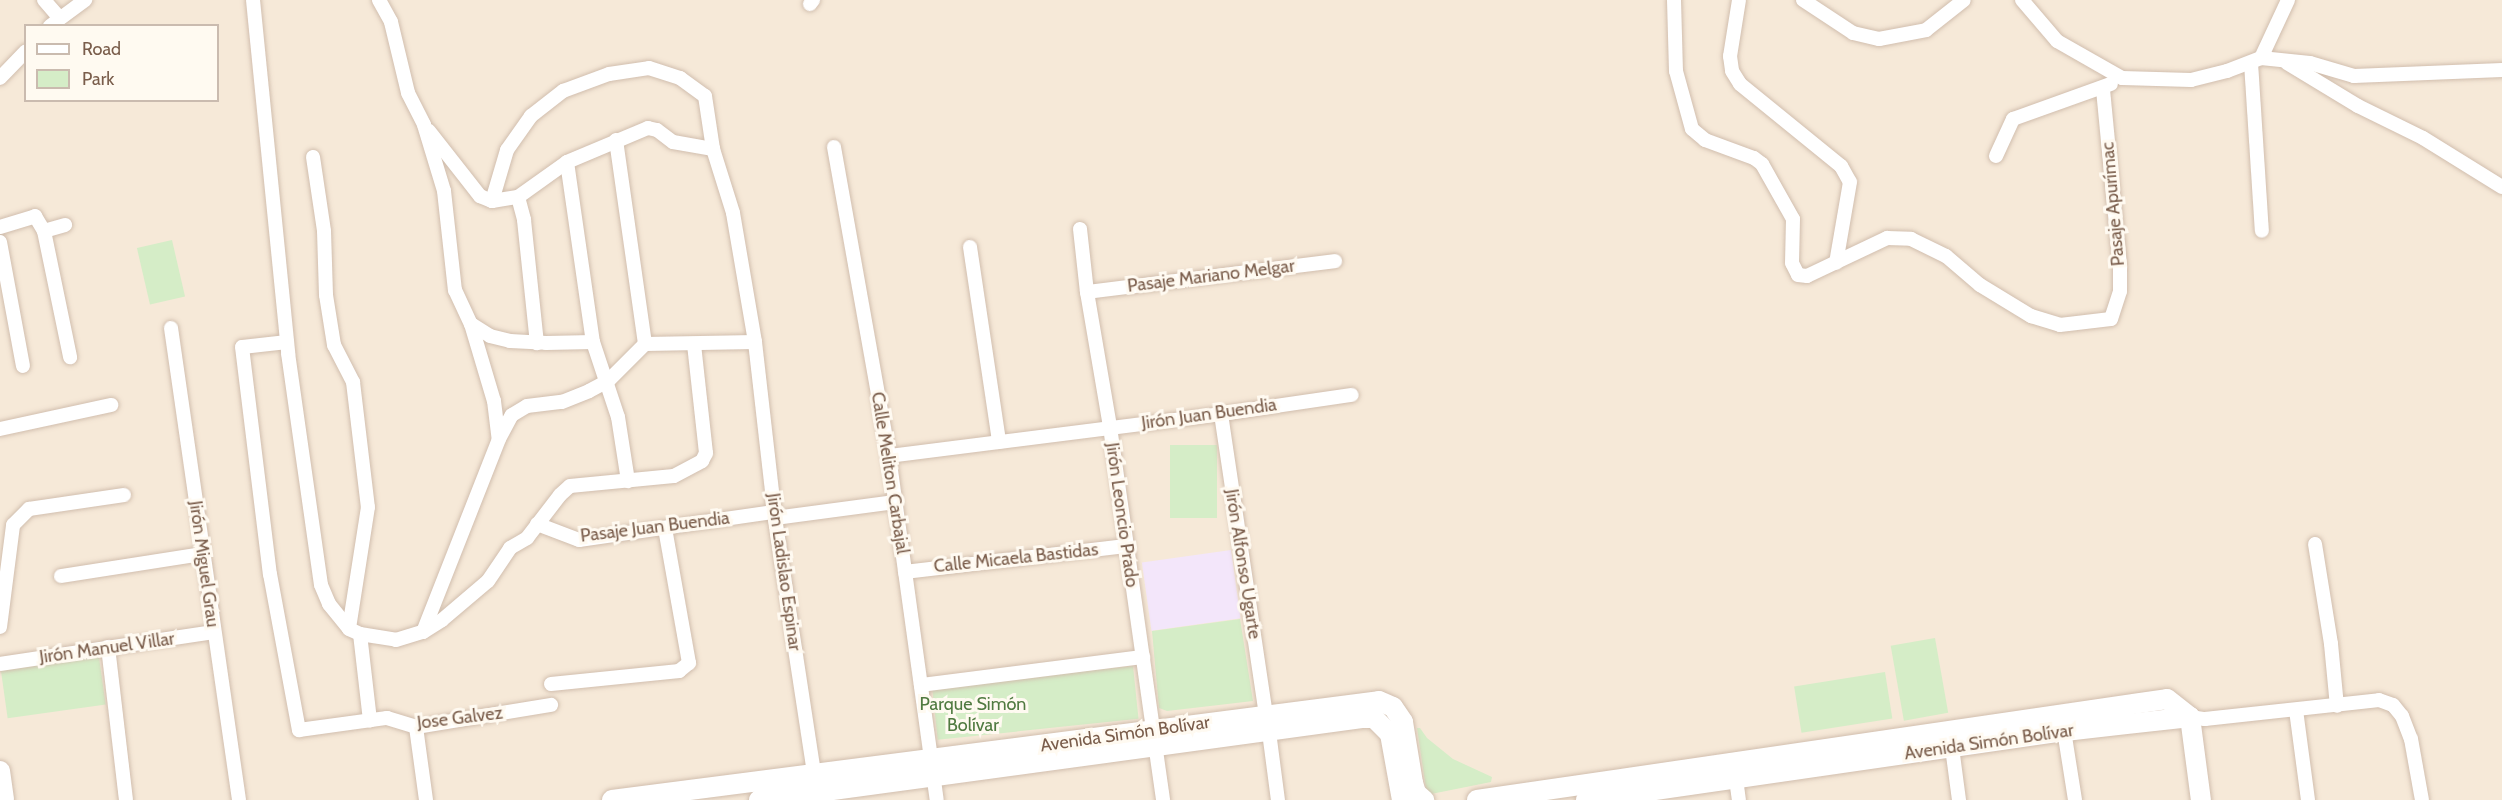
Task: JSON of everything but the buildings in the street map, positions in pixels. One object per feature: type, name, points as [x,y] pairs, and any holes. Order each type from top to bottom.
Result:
[{"type":"street","points":[[44,0],[54,21],[85,0]]},
{"type":"street","points":[[253,0],[287,342],[321,585],[329,604],[355,632],[396,640],[423,632],[488,581],[510,548],[527,538],[560,495],[570,486],[674,476],[702,461],[706,453],[694,345]]},
{"type":"street","points":[[379,0],[391,22],[408,93],[424,125],[444,191],[455,290],[471,324],[494,401],[499,439]]},
{"type":"street","points":[[1674,0],[1676,71],[1692,129],[1705,140],[1754,158],[1762,164],[1792,219],[1792,263],[1797,275],[1807,276],[1836,262],[1850,182],[1841,166],[1740,84],[1732,71],[1730,56],[1740,0]]},
{"type":"street","points":[[1803,0],[1853,33],[1879,39],[1926,30],[1964,0]]},
{"type":"street","points":[[2022,0],[2057,41],[2122,78],[2191,80],[2256,61],[2280,59],[2310,63],[2355,76],[2502,70]]},
{"type":"street","points":[[2262,231],[2256,61],[2288,0]]},
{"type":"street","points":[[0,78],[24,53]]},
{"type":"street","points":[[2280,59],[2358,106],[2422,138],[2502,187]]},
{"type":"street","name":"Jirón Ladislao Espinar","points":[[492,201],[507,150],[531,116],[563,91],[609,74],[649,68],[680,78],[705,96],[713,149],[733,213],[755,342],[775,515],[816,789]]},
{"type":"street","points":[[1996,156],[2013,119],[2091,89],[2103,88],[2122,78]]},
{"type":"street","name":"Pasaje Apurímac","points":[[1836,262],[1887,238],[1911,239],[1946,256],[1980,285],[2031,316],[2060,325],[2111,320],[2120,291],[2120,266],[2103,88]]},
{"type":"street","points":[[424,125],[480,196],[492,201],[518,197],[567,162],[648,128],[657,130],[673,142],[713,149]]},
{"type":"street","points":[[616,140],[645,345]]},
{"type":"street","name":"Calle Meliton Carbajal","points":[[834,147],[889,456],[937,800]]},
{"type":"street","points":[[313,157],[324,231],[326,295],[334,345],[352,382],[368,507],[355,632],[370,720]]},
{"type":"street","points":[[567,162],[593,342],[608,381],[618,417],[628,481]]},
{"type":"street","points":[[518,197],[524,220],[537,343]]},
{"type":"street","points":[[0,227],[35,216],[44,231],[70,357]]},
{"type":"street","points":[[44,231],[65,225]]},
{"type":"street","name":"Jirón Leoncio Prado","points":[[1080,229],[1087,292],[1110,427],[1163,800]]},
{"type":"street","points":[[0,242],[23,366]]},
{"type":"street","points":[[970,247],[999,442]]},
{"type":"street","name":"Pasaje Mariano Melgar","points":[[1087,292],[1335,261]]},
{"type":"street","points":[[471,324],[490,336],[537,343],[593,342]]},
{"type":"street","name":"Jirón Miguel Grau","points":[[171,328],[239,800]]},
{"type":"street","name":"Jose Galvez","points":[[287,342],[242,347],[270,574],[299,730],[387,718],[416,727],[551,705]]},
{"type":"street","points":[[423,632],[499,439],[512,415],[527,406],[562,402],[608,381],[645,345],[755,342]]},
{"type":"street","name":"Jirón Juan Buendia","points":[[889,456],[1352,395]]},
{"type":"street","points":[[0,429],[111,405]]},
{"type":"street","name":"Jirón Alfonso Ugarte","points":[[1221,414],[1278,800]]},
{"type":"street","points":[[0,627],[14,525],[29,510],[124,495]]},
{"type":"street","name":"Pasaje Juan Buendia","points":[[537,524],[579,540],[895,502]]},
{"type":"street","points":[[551,684],[679,671],[689,663],[690,657],[665,528]]},
{"type":"street","points":[[2315,544],[2331,644],[2337,705]]},
{"type":"street","name":"Calle Micaela Bastidas","points":[[905,572],[1127,546]]},
{"type":"street","points":[[61,576],[202,554]]},
{"type":"street","points":[[0,557],[7,576]]},
{"type":"street","name":"Jirón Manuel Villar","points":[[0,664],[214,632]]},
{"type":"street","points":[[108,647],[126,800]]},
{"type":"street","points":[[921,685],[1143,657]]},
{"type":"street","name":"Avenida Simón Bolívar","points":[[1477,800],[1735,770],[1951,740],[2063,723],[2167,699],[2190,717]]},
{"type":"street","name":"Avenida Simón Bolívar","points":[[2063,723],[2190,717],[2205,719],[2379,700],[2393,705],[2402,716],[2411,739],[2422,800]]},
{"type":"street","points":[[2296,710],[2308,800]]},
{"type":"street","points":[[2190,717],[2201,800]]},
{"type":"street","name":"Avenida Simón Bolívar","points":[[759,800],[933,767],[1268,723],[1374,718],[1390,735],[1414,798]]},
{"type":"street","points":[[2063,723],[2075,800]]},
{"type":"street","points":[[416,727],[426,800]]},
{"type":"street","points":[[1951,740],[1959,800]]},
{"type":"street","points":[[1735,770],[1738,800]]},
{"type":"street","name":"Avenida Simón Bolívar","points":[[1586,800],[1619,797],[1735,770]]},
{"type":"street","points":[[0,771],[4,800]]},
{"type":"street","name":"Avenida Simón Bolívar","points":[[612,800],[816,789]]},
{"type":"shaded area","points":[[0,0],[2502,0],[2502,800],[0,800]]},
{"type":"shaded area","points":[[1231,550],[1241,618],[1151,631],[1142,563]]},
{"type":"green space","points":[[172,240],[185,297],[150,305],[137,248]]},
{"type":"green space","points":[[1170,445],[1217,445],[1217,518],[1170,518]]},
{"type":"green space","points":[[1240,619],[1253,701],[1167,711],[1159,708],[1152,631]]},
{"type":"green space","points":[[1935,638],[1948,713],[1904,721],[1891,646]]},
{"type":"green space","points":[[99,657],[106,705],[8,718],[1,671]]},
{"type":"green space","name":"Parque Simón Bolívar","points":[[1133,666],[1139,719],[938,740],[932,687]]},
{"type":"green space","points":[[1885,672],[1892,718],[1801,733],[1794,686]]},
{"type":"green space","points":[[1417,728],[1420,728],[1427,738],[1453,759],[1492,777],[1491,782],[1431,794],[1426,789]]}]
